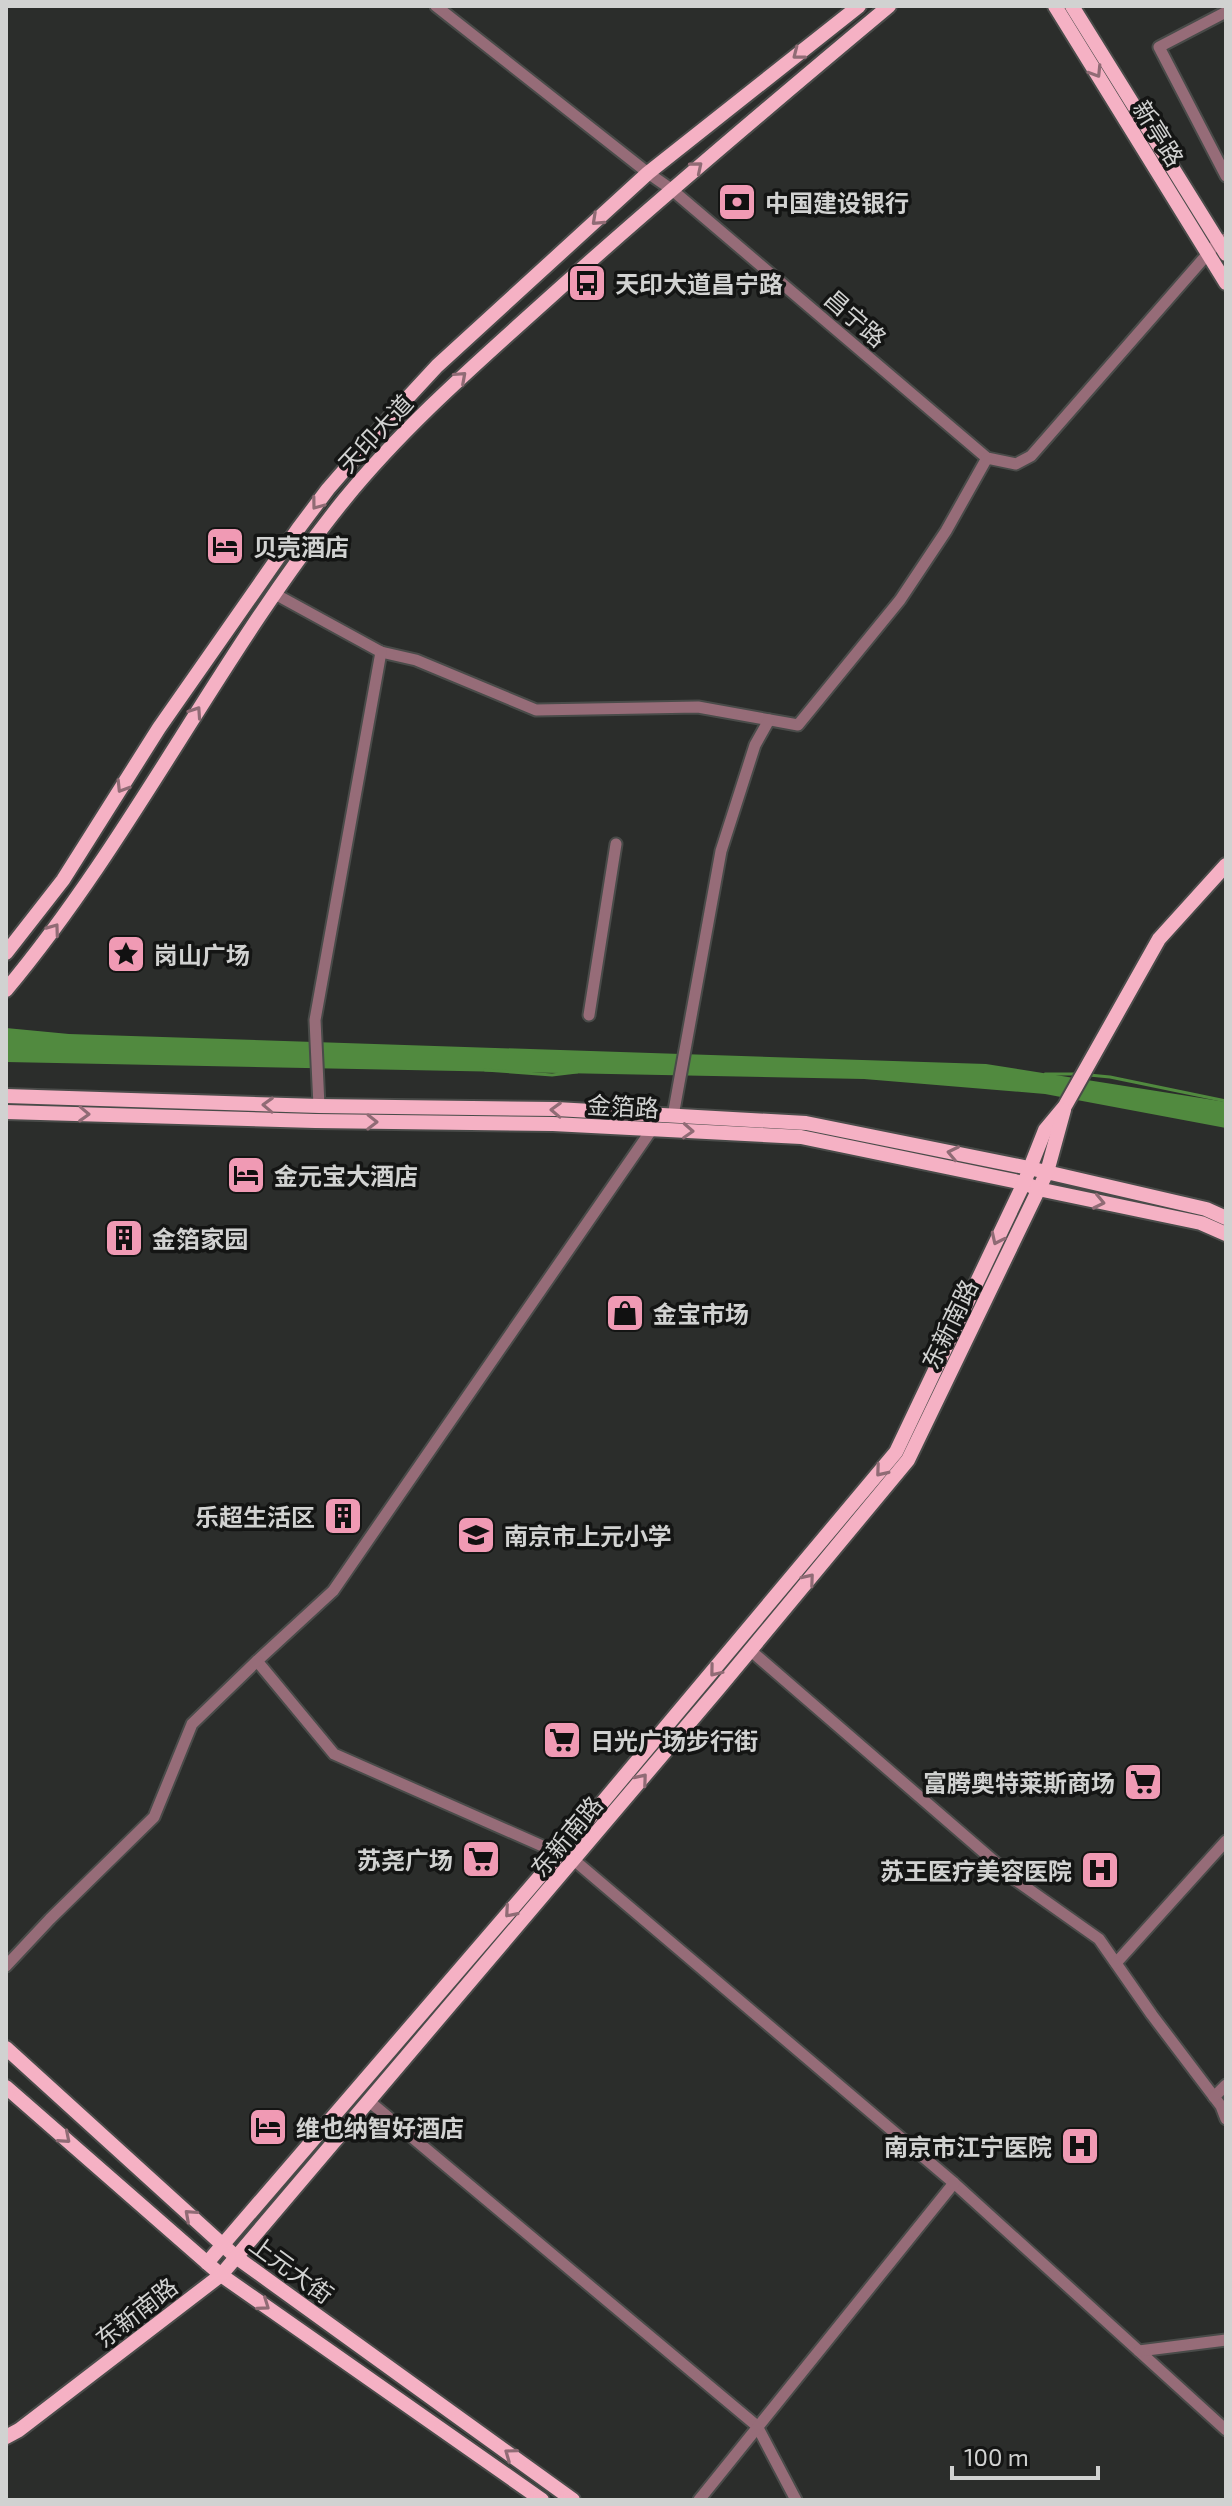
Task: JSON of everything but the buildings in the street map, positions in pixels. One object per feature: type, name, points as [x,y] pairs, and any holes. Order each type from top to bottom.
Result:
[{"type":"main road","name":"天印大道","points":[[6,953],[63,880],[159,728],[328,489],[437,366],[648,173],[859,6]]},
{"type":"main road","name":"天印大道","points":[[6,990],[79,896],[275,594],[343,501],[414,422],[671,189],[889,6]]},
{"type":"main road","name":"新亭路","points":[[1055,6],[1220,247]]},
{"type":"main road","name":"新亭路","points":[[1072,6],[1220,247],[1226,283]]},
{"type":"main road","points":[[1065,1106],[1159,939],[1226,865]]},
{"type":"main road","name":"金箔路","points":[[6,1096],[319,1106],[556,1109],[806,1123],[1026,1175],[1038,1189],[1201,1223],[1226,1234]]},
{"type":"main road","name":"东新南路","points":[[207,2263],[750,1650],[908,1460],[1047,1172],[1065,1106]]},
{"type":"main road","name":"东新南路","points":[[6,2437],[221,2275],[370,2102],[896,1452],[1045,1130],[1065,1106]]},
{"type":"main road","name":"金箔路","points":[[6,1112],[553,1124],[801,1137],[1026,1175],[1047,1172],[1206,1209],[1226,1218]]},
{"type":"main road","name":"上元大街","points":[[6,2048],[236,2257],[573,2500]]},
{"type":"main road","name":"上元大街","points":[[6,2087],[221,2275],[542,2500]]},
{"type":"street","name":"昌宁路","points":[[436,6],[671,189],[987,458]]},
{"type":"street","points":[[1226,12],[1159,47],[1226,176]]},
{"type":"street","points":[[275,594],[381,652],[416,660],[536,710],[698,707],[798,725],[900,600],[946,531],[987,458],[1016,464],[1031,456],[1220,247]]},
{"type":"street","points":[[319,1106],[315,1020],[381,652]]},
{"type":"street","points":[[673,1116],[721,851],[755,745],[769,720]]},
{"type":"street","points":[[589,1015],[616,844]]},
{"type":"street","points":[[6,1966],[154,1817],[192,1724],[333,1591],[652,1129]]},
{"type":"street","points":[[750,1650],[1017,1881],[1099,1939],[1152,2015],[1220,2102],[1226,2119]]},
{"type":"street","points":[[257,1661],[334,1754],[567,1857],[954,2183],[1226,2430]]},
{"type":"street","points":[[1116,1963],[1226,1841]]},
{"type":"street","points":[[1220,2102],[1226,2085]]},
{"type":"street","points":[[370,2102],[757,2426],[796,2500]]},
{"type":"street","points":[[699,2500],[954,2183]]},
{"type":"street","points":[[1139,2351],[1226,2340]]},
{"type":"shaded area","points":[[6,1028],[69,1034],[986,1064],[1226,1102],[1226,1128],[1045,1094],[864,1079],[6,1062]]},
{"type":"waterway","points":[[485,1070],[552,1075],[577,1072]]},
{"type":"waterway","points":[[1045,1074],[1078,1074]]},
{"type":"waterway","points":[[1089,1075],[1226,1101]]},
{"type":"place","name":"中国建设银行","points":[[737,202]]},
{"type":"place","name":"天印大道昌宁路","points":[[587,283]]},
{"type":"place","name":"贝壳酒店","points":[[225,546]]},
{"type":"place","name":"岗山广场","points":[[126,954]]},
{"type":"place","name":"金元宝大酒店","points":[[246,1175]]},
{"type":"place","name":"金箔家园","points":[[124,1238]]},
{"type":"place","name":"金宝市场","points":[[625,1313]]},
{"type":"place","name":"乐超生活区","points":[[343,1516]]},
{"type":"place","name":"南京市上元小学","points":[[476,1535]]},
{"type":"place","name":"日光广场步行街","points":[[562,1740]]},
{"type":"place","name":"富腾奥特莱斯商场","points":[[1143,1782]]},
{"type":"place","name":"苏尧广场","points":[[481,1859]]},
{"type":"place","name":"苏王医疗美容医院","points":[[1100,1870]]},
{"type":"place","name":"维也纳智好酒店","points":[[268,2127]]},
{"type":"place","name":"南京市江宁医院","points":[[1080,2146]]}]
